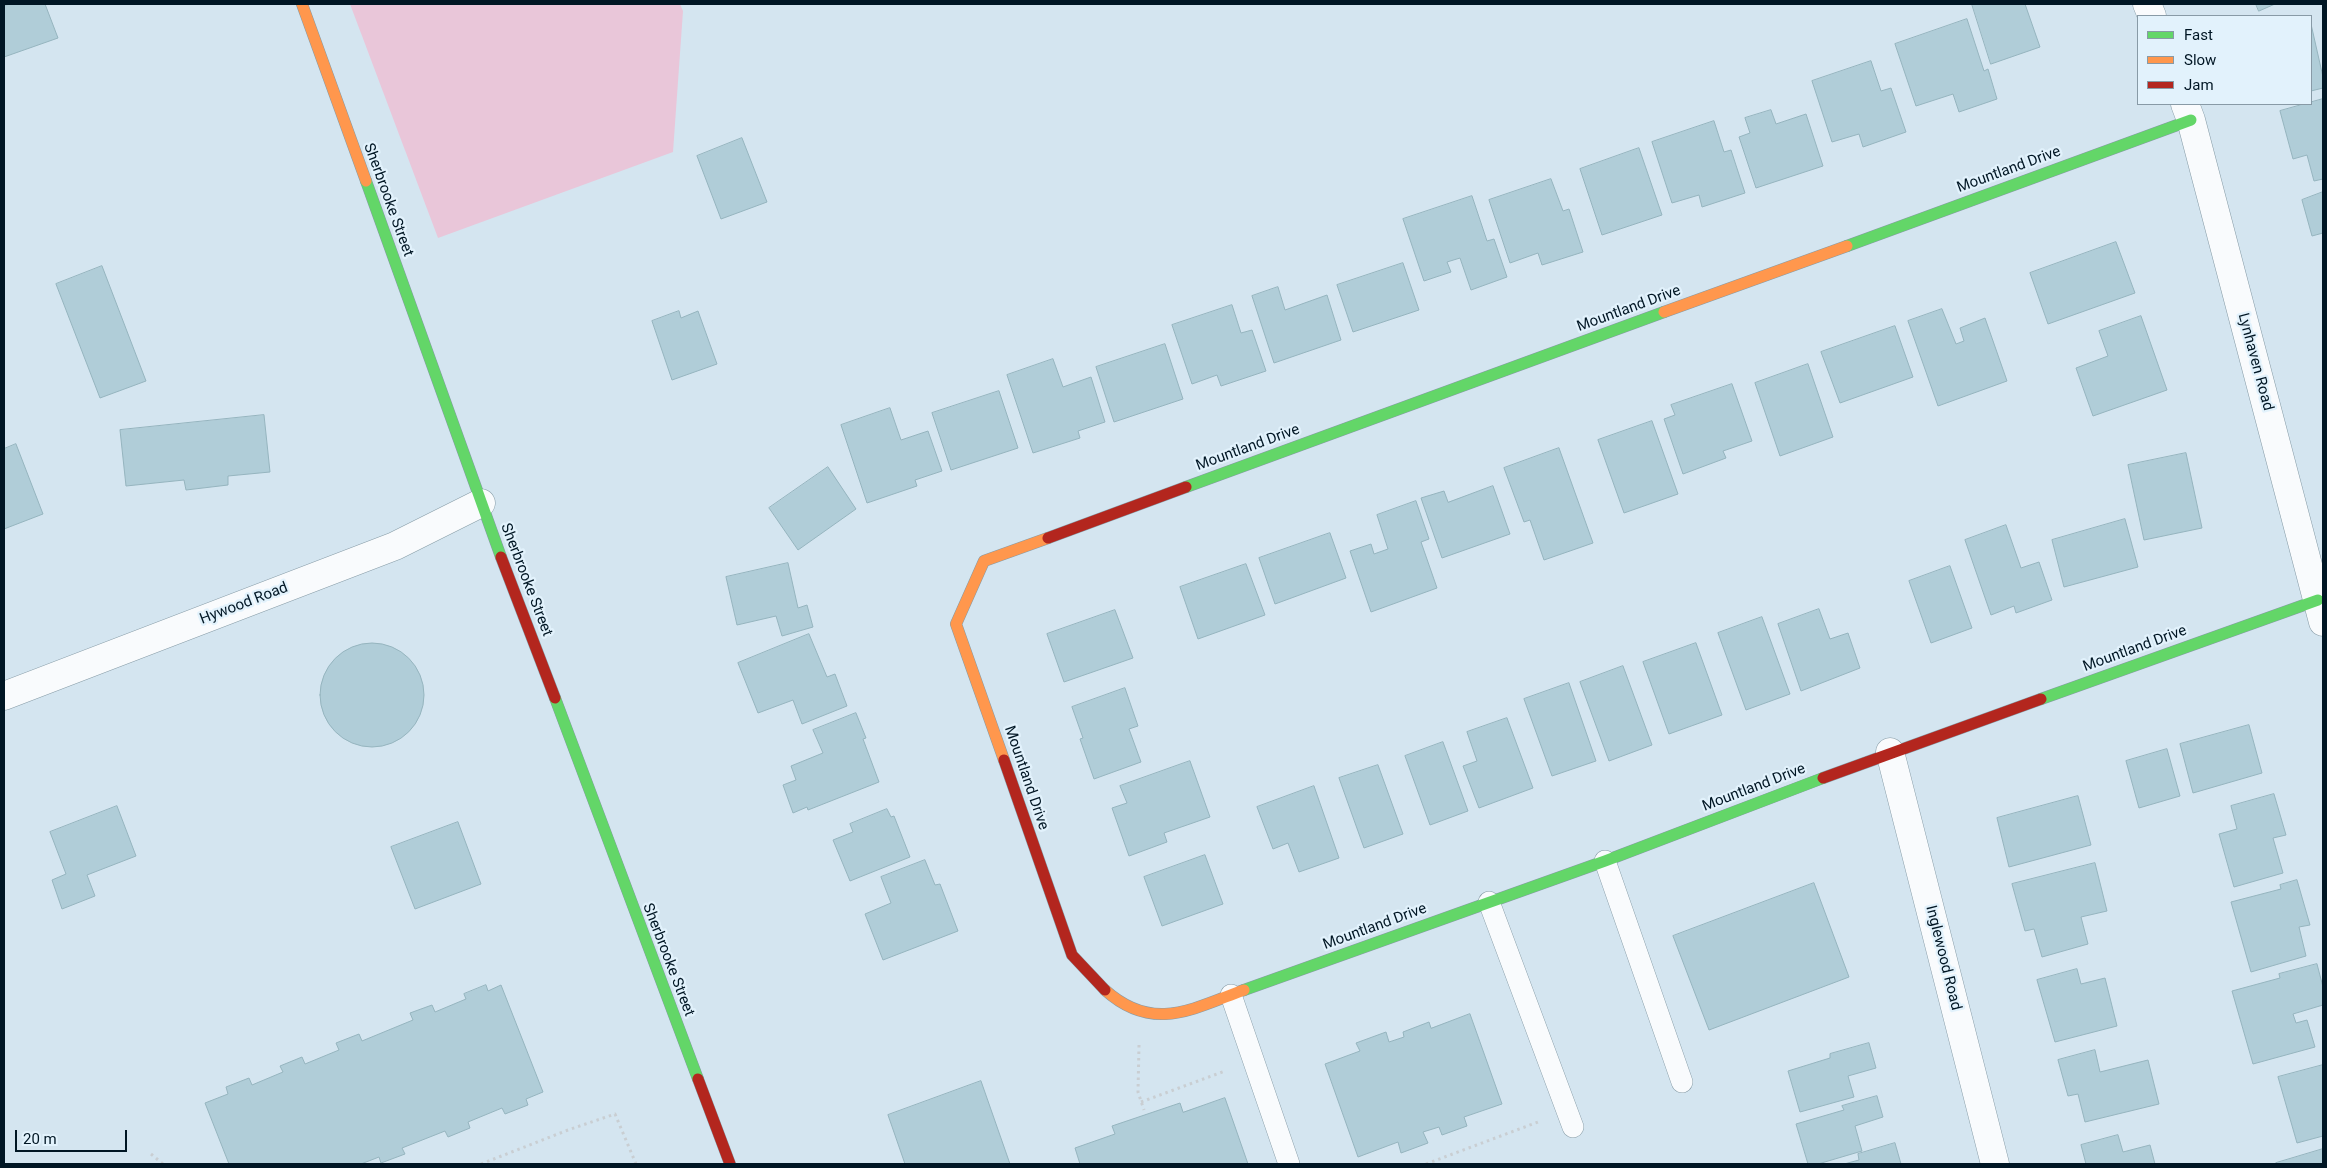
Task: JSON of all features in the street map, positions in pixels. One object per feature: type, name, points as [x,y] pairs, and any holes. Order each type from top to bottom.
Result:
[{"type":"street","name":"Sherbrooke Street","points":[[302,4],[481,503],[730,1164]]},
{"type":"street","name":"Lynhaven Road","points":[[2188,112],[2320,611]]},
{"type":"street","name":"Mountland Drive","points":[[2188,112],[984,561],[956,624],[1072,955],[1105,993],[1139,1014],[1170,1015],[1231,995],[1605,861],[1890,752],[2320,611]]},
{"type":"street","name":"Hywood Road","points":[[4,696],[395,546],[481,503]]},
{"type":"street","name":"Inglewood Road","points":[[1890,752],[1995,1164]]},
{"type":"lane","points":[[1605,861],[1682,1082]]},
{"type":"lane","points":[[1488,902],[1570,1119]]},
{"type":"lane","points":[[1231,995],[1288,1164]]},
{"type":"path","points":[[1139,1014],[1138,1092],[1144,1110]]},
{"type":"path","points":[[1141,1102],[1253,1060]]},
{"type":"path","points":[[480,1164],[568,1130],[616,1114],[636,1164]]},
{"type":"path","points":[[1426,1164],[1570,1119]]},
{"type":"path","points":[[150,1154],[163,1164]]},
{"type":"shaded area","points":[[350,4],[680,4],[683,11],[673,152],[438,238]]},
{"type":"building","points":[[10,4],[45,4],[58,38],[4,57],[4,6]]},
{"type":"building","points":[[1972,4],[2025,4],[2040,47],[1991,64]]},
{"type":"building","points":[[2256,4],[2275,4],[2259,11]]},
{"type":"building","points":[[1967,19],[1984,71],[1988,69],[1997,99],[1959,112],[1953,94],[1916,106],[1895,44]]},
{"type":"building","points":[[2312,28],[2323,77],[2323,88],[2312,91]]},
{"type":"building","points":[[1871,61],[1881,91],[1891,88],[1906,132],[1863,147],[1859,134],[1832,142],[1812,81]]},
{"type":"building","points":[[2323,99],[2323,179],[2314,181],[2307,155],[2293,159],[2280,111],[2302,105],[2312,105],[2312,102]]},
{"type":"building","points":[[1771,110],[1776,124],[1806,114],[1823,166],[1756,188],[1739,137],[1750,133],[1745,118]]},
{"type":"building","points":[[1714,121],[1724,152],[1731,150],[1745,193],[1702,207],[1699,195],[1672,203],[1652,142]]},
{"type":"building","points":[[742,138],[767,202],[721,219],[697,156]]},
{"type":"building","points":[[1639,148],[1662,215],[1602,235],[1580,169]]},
{"type":"building","points":[[1551,179],[1563,211],[1569,209],[1583,252],[1542,265],[1538,253],[1510,263],[1489,200]]},
{"type":"building","points":[[2323,192],[2323,233],[2312,236],[2302,200]]},
{"type":"building","points":[[1472,196],[1487,241],[1494,239],[1507,277],[1471,290],[1460,258],[1447,262],[1451,272],[1424,281],[1403,219]]},
{"type":"building","points":[[2116,242],[2135,293],[2048,324],[2030,273]]},
{"type":"building","points":[[1403,263],[1419,310],[1353,332],[1337,285]]},
{"type":"building","points":[[102,266],[146,381],[100,398],[56,284]]},
{"type":"building","points":[[1278,287],[1285,310],[1327,295],[1341,340],[1274,363],[1252,296]]},
{"type":"building","points":[[1232,305],[1241,333],[1252,330],[1266,371],[1221,386],[1217,375],[1192,384],[1172,325]]},
{"type":"building","points":[[1942,309],[1956,344],[1964,341],[1960,328],[1985,318],[2007,381],[1938,406],[1908,321]]},
{"type":"building","points":[[679,311],[681,318],[698,311],[717,364],[672,380],[652,321]]},
{"type":"building","points":[[2141,316],[2167,390],[2093,416],[2076,368],[2108,356],[2099,331]]},
{"type":"building","points":[[1895,326],[1913,377],[1840,403],[1821,352]]},
{"type":"building","points":[[1165,344],[1183,399],[1114,422],[1096,367]]},
{"type":"building","points":[[1053,359],[1063,387],[1091,377],[1105,422],[1078,431],[1080,438],[1033,453],[1007,375]]},
{"type":"building","points":[[1808,364],[1833,437],[1780,456],[1755,383]]},
{"type":"building","points":[[1732,384],[1752,441],[1723,451],[1726,458],[1683,474],[1664,419],[1675,415],[1671,405]]},
{"type":"building","points":[[999,391],[1018,448],[951,470],[932,413]]},
{"type":"building","points":[[890,408],[901,440],[928,431],[942,471],[915,480],[917,486],[867,503],[841,425]]},
{"type":"building","points":[[264,415],[270,472],[228,476],[228,485],[186,490],[184,480],[126,486],[120,430]]},
{"type":"building","points":[[1652,421],[1678,494],[1624,513],[1598,440]]},
{"type":"building","points":[[16,444],[43,514],[4,529],[4,449]]},
{"type":"building","points":[[1559,448],[1593,543],[1544,560],[1530,520],[1524,522],[1504,468]]},
{"type":"building","points":[[2186,453],[2202,528],[2144,540],[2128,465]]},
{"type":"building","points":[[828,467],[856,509],[798,550],[769,508]]},
{"type":"building","points":[[1493,486],[1510,534],[1442,558],[1421,498],[1444,491],[1448,502]]},
{"type":"building","points":[[1416,501],[1429,539],[1421,542],[1437,588],[1371,612],[1350,551],[1371,544],[1374,554],[1388,549],[1377,515]]},
{"type":"building","points":[[2125,519],[2138,567],[2064,587],[2052,540]]},
{"type":"building","points":[[2006,525],[2021,568],[2039,562],[2052,600],[2016,613],[2014,606],[1991,615],[1965,540]]},
{"type":"building","points":[[1330,533],[1346,578],[1275,604],[1259,558]]},
{"type":"building","points":[[788,563],[798,608],[807,605],[813,627],[782,636],[776,616],[737,625],[726,577]]},
{"type":"building","points":[[1246,564],[1265,615],[1198,639],[1180,587]]},
{"type":"building","points":[[1950,566],[1972,628],[1931,643],[1909,581]]},
{"type":"building","points":[[1819,609],[1830,639],[1848,633],[1860,668],[1801,691],[1778,624]]},
{"type":"building","points":[[1115,610],[1133,658],[1064,682],[1047,634]]},
{"type":"building","points":[[1762,617],[1790,694],[1746,710],[1718,633]]},
{"type":"building","points":[[809,634],[827,677],[835,674],[847,706],[802,724],[793,700],[758,713],[738,663]]},
{"type":"building","points":[[372,643],[392,647],[409,658],[420,675],[424,695],[420,715],[409,732],[392,743],[372,747],[352,743],[335,732],[324,715],[320,695],[324,675],[335,658],[352,647]]},
{"type":"building","points":[[1696,643],[1722,715],[1669,734],[1643,662]]},
{"type":"building","points":[[1623,666],[1652,745],[1609,761],[1580,682]]},
{"type":"building","points":[[1569,683],[1596,761],[1552,776],[1524,699]]},
{"type":"building","points":[[1125,688],[1138,726],[1129,729],[1141,762],[1094,779],[1080,739],[1083,738],[1072,707]]},
{"type":"building","points":[[856,713],[866,738],[863,739],[879,782],[808,810],[807,807],[793,813],[783,785],[796,780],[791,766],[823,753],[813,730]]},
{"type":"building","points":[[1507,718],[1533,788],[1479,808],[1463,766],[1477,761],[1467,732]]},
{"type":"building","points":[[2249,725],[2262,773],[2193,793],[2180,744]]},
{"type":"building","points":[[1443,742],[1468,811],[1430,825],[1405,756]]},
{"type":"building","points":[[2167,749],[2180,796],[2139,808],[2126,761]]},
{"type":"building","points":[[1190,761],[1210,817],[1164,833],[1167,842],[1129,856],[1112,808],[1127,803],[1120,786]]},
{"type":"building","points":[[1378,765],[1403,834],[1364,848],[1339,778]]},
{"type":"building","points":[[1314,786],[1339,858],[1299,872],[1288,843],[1273,849],[1257,807]]},
{"type":"building","points":[[2274,794],[2286,835],[2273,838],[2283,873],[2234,887],[2219,834],[2237,829],[2231,806]]},
{"type":"building","points":[[2078,796],[2091,845],[2009,867],[1997,818]]},
{"type":"building","points":[[117,806],[136,856],[87,875],[95,896],[62,909],[52,880],[66,874],[50,832]]},
{"type":"building","points":[[887,809],[891,817],[894,816],[910,857],[850,881],[833,840],[853,832],[850,824]]},
{"type":"building","points":[[458,822],[481,884],[415,909],[391,847]]},
{"type":"building","points":[[1205,855],[1223,904],[1162,926],[1144,877]]},
{"type":"building","points":[[925,860],[935,885],[940,884],[958,931],[883,960],[865,914],[891,903],[881,877]]},
{"type":"building","points":[[2095,863],[2107,911],[2081,917],[2088,944],[2042,957],[2034,929],[2025,931],[2012,884]]},
{"type":"building","points":[[2297,880],[2310,925],[2299,927],[2306,956],[2251,972],[2231,902],[2281,889],[2280,885]]},
{"type":"building","points":[[1814,883],[1849,977],[1709,1030],[1673,936]]},
{"type":"building","points":[[2317,964],[2323,987],[2323,1005],[2293,1014],[2296,1023],[2307,1020],[2315,1047],[2253,1064],[2232,991],[2280,978],[2279,974]]},
{"type":"building","points":[[2077,969],[2081,984],[2105,978],[2117,1026],[2055,1042],[2037,980]]},
{"type":"building","points":[[486,985],[488,991],[501,985],[543,1092],[526,1099],[528,1105],[505,1114],[502,1108],[468,1122],[470,1128],[448,1137],[445,1131],[402,1148],[405,1154],[381,1163],[379,1157],[361,1164],[229,1164],[205,1103],[228,1094],[226,1087],[249,1078],[252,1085],[283,1072],[280,1066],[302,1057],[305,1064],[339,1050],[336,1043],[359,1034],[362,1041],[413,1020],[410,1013],[432,1005],[435,1012],[466,999],[464,994]]},
{"type":"building","points":[[1470,1014],[1502,1104],[1464,1117],[1467,1126],[1442,1135],[1439,1127],[1423,1132],[1428,1143],[1401,1153],[1398,1142],[1358,1157],[1325,1064],[1360,1051],[1356,1043],[1386,1032],[1389,1042],[1404,1037],[1403,1032],[1429,1022],[1431,1028]]},
{"type":"building","points":[[1869,1043],[1876,1068],[1848,1076],[1854,1097],[1800,1112],[1788,1071],[1830,1058],[1830,1054]]},
{"type":"building","points":[[2095,1050],[2100,1072],[2148,1060],[2159,1104],[2085,1122],[2078,1094],[2068,1096],[2058,1060]]},
{"type":"building","points":[[2323,1065],[2323,1136],[2297,1143],[2278,1077]]},
{"type":"building","points":[[981,1081],[1010,1164],[905,1164],[888,1115]]},
{"type":"building","points":[[1877,1096],[1883,1117],[1855,1126],[1862,1151],[1818,1164],[1808,1164],[1796,1124],[1844,1110],[1842,1106]]},
{"type":"building","points":[[1225,1098],[1248,1164],[1080,1164],[1075,1148],[1115,1134],[1112,1126],[1180,1103],[1183,1112]]},
{"type":"building","points":[[2118,1135],[2123,1152],[2150,1145],[2155,1164],[2086,1164],[2081,1145]]},
{"type":"building","points":[[1895,1143],[1901,1164],[1844,1164],[1859,1160],[1858,1154]]},
{"type":"building","points":[[2323,1149],[2323,1164],[2276,1163]]},
{"type":"traffic: fast","points":[[1847,246],[2191,120]]},
{"type":"traffic: fast","points":[[366,181],[501,557]]},
{"type":"traffic: fast","points":[[1186,487],[1664,312]]},
{"type":"traffic: fast","points":[[2041,699],[2318,600]]},
{"type":"traffic: fast","points":[[555,698],[698,1079]]},
{"type":"traffic: fast","points":[[1244,990],[1605,861],[1823,778]]},
{"type":"traffic: slow","points":[[302,4],[366,181]]},
{"type":"traffic: slow","points":[[1664,312],[1847,246]]},
{"type":"traffic: slow","points":[[1004,760],[956,624],[984,561],[1048,538]]},
{"type":"traffic: slow","points":[[1105,990],[1123,1003],[1140,1011],[1156,1014],[1190,1010],[1244,990]]},
{"type":"traffic: jam","points":[[1048,538],[1186,487]]},
{"type":"traffic: jam","points":[[501,557],[555,698]]},
{"type":"traffic: jam","points":[[1823,778],[2041,699]]},
{"type":"traffic: jam","points":[[1004,760],[1072,955],[1105,990]]},
{"type":"traffic: jam","points":[[698,1079],[730,1164]]}]
